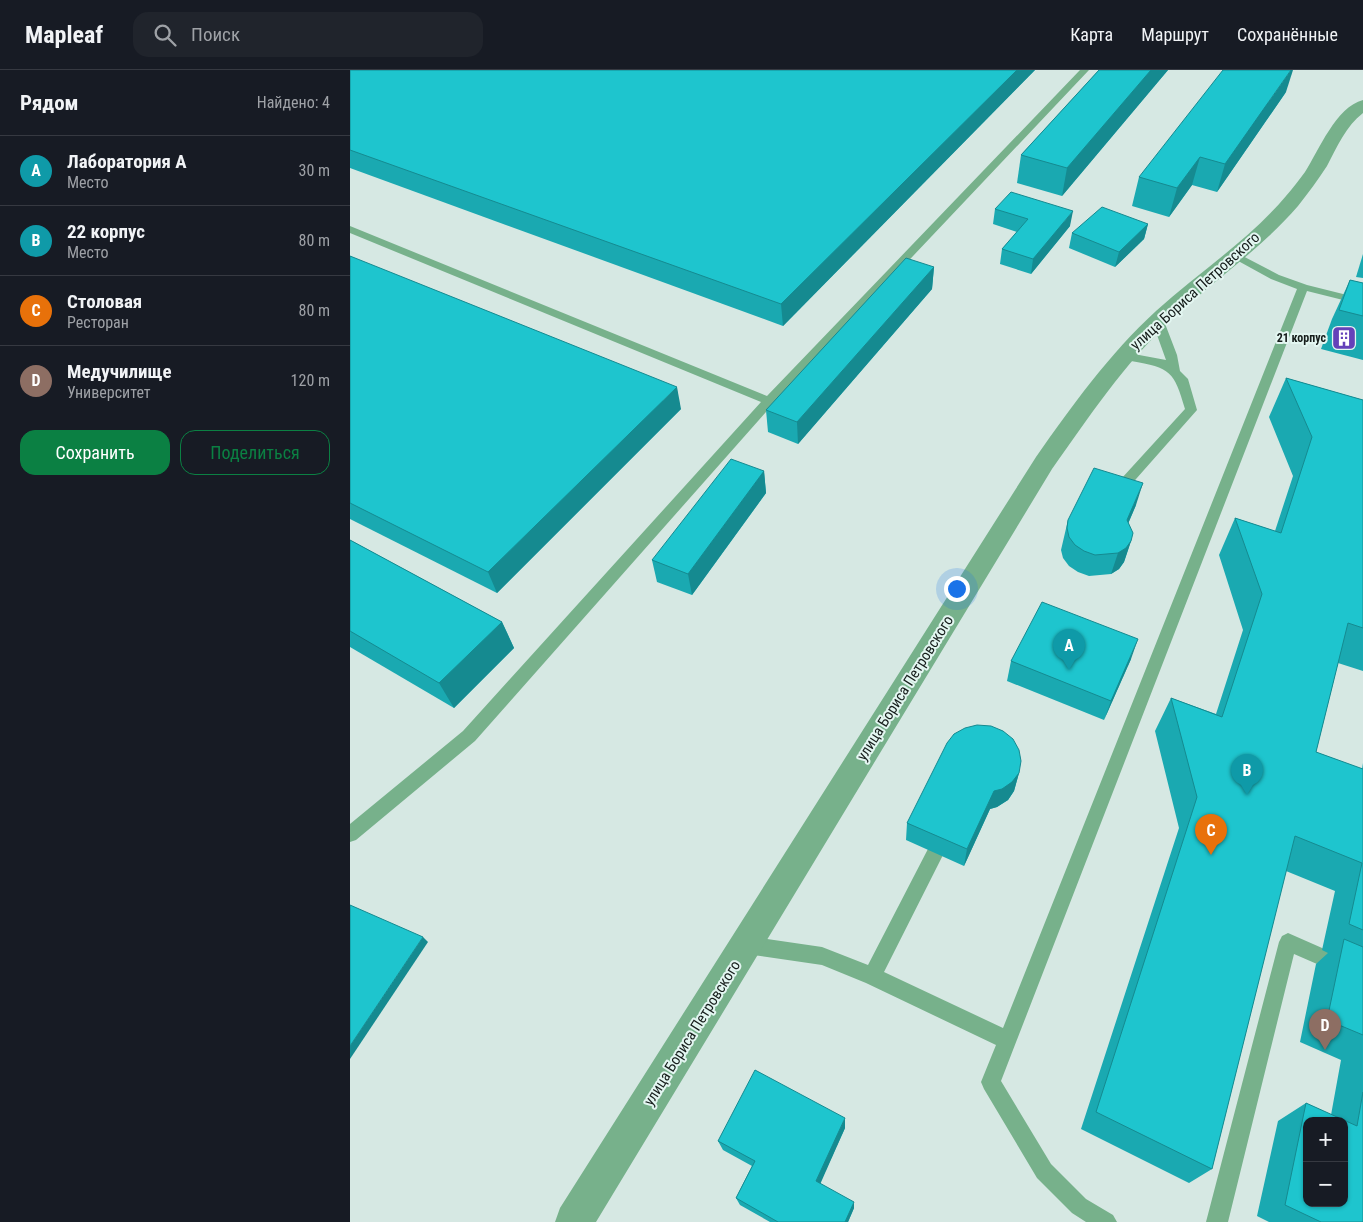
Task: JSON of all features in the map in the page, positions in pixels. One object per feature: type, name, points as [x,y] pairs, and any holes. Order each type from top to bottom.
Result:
[{"type":"street","name":"улица Бориса Петровского","points":[[574,1222],[1044,463],[1105,377],[1123,356],[1158,321],[1235,255],[1292,201],[1311,177],[1347,119],[1363,105]]},
{"type":"lane","points":[[350,834],[469,736],[769,401],[1084,70]]},
{"type":"lane","points":[[350,229],[769,401]]},
{"type":"lane","points":[[1235,255],[1276,277],[1363,302]]},
{"type":"lane","points":[[1106,1222],[1079,1206],[1044,1171],[991,1082],[1303,286]]},
{"type":"lane","points":[[1158,321],[1171,356],[1174,372]]},
{"type":"lane","points":[[1112,497],[1191,410],[1182,379],[1163,363],[1123,356]]},
{"type":"lane","points":[[872,976],[935,853]]},
{"type":"lane","points":[[1217,1222],[1288,942],[1363,975]]},
{"type":"lane","points":[[746,945],[822,956],[872,976],[1008,1040]]},
{"type":"building","points":[[350,70],[1017,70],[781,304],[350,150]]},
{"type":"building","points":[[1099,70],[1151,70],[1067,168],[1021,155]]},
{"type":"building","points":[[1223,70],[1291,70],[1225,164],[1200,157],[1177,188],[1139,177]]},
{"type":"building","points":[[1011,192],[1073,211],[1033,259],[1002,249],[1028,219],[995,209]]},
{"type":"building","points":[[1102,207],[1148,224],[1119,252],[1072,233]]},
{"type":"building","points":[[350,256],[677,387],[488,572],[350,503]]},
{"type":"building","points":[[906,258],[934,267],[797,422],[766,410]]},
{"type":"building","points":[[1350,280],[1363,283],[1363,316],[1339,310]]},
{"type":"building","points":[[1286,378],[1363,400],[1363,628],[1348,623],[1316,752],[1363,769],[1363,930],[1349,924],[1362,863],[1295,836],[1212,1169],[1096,1112],[1197,797],[1171,698],[1222,717],[1262,594],[1235,518],[1281,533],[1312,437]]},
{"type":"building","points":[[731,459],[764,471],[688,574],[652,560]]},
{"type":"building","points":[[1094,468],[1143,483],[1127,520],[1133,533],[1131,541],[1126,548],[1118,553],[1095,555],[1075,545],[1069,537],[1068,520]]},
{"type":"building","points":[[350,540],[502,622],[439,683],[350,631]]},
{"type":"building","points":[[1042,602],[1138,639],[1111,701],[1011,661]]},
{"type":"building","points":[[977,725],[991,726],[1003,731],[1013,739],[1019,750],[1021,761],[1019,773],[1012,782],[1002,789],[994,791],[967,849],[907,823],[947,743],[954,734],[965,728]]},
{"type":"building","points":[[350,905],[423,937],[350,1046]]},
{"type":"building","points":[[1344,939],[1363,947],[1363,1035],[1327,1020]]},
{"type":"building","points":[[755,1070],[845,1118],[816,1181],[854,1202],[845,1222],[778,1222],[736,1198],[755,1161],[718,1141]]},
{"type":"building","points":[[1363,1092],[1363,1222],[1321,1222],[1285,1205],[1303,1118],[1303,1207],[1348,1207],[1348,1122],[1357,1126]]},
{"type":"building","points":[[1306,1103],[1337,1117],[1303,1117]]},
{"type":"place","name":"21 корпус","points":[[1344,338]]},
{"type":"place","name":"Лаборатория А","points":[[1069,670]]},
{"type":"place","name":"22 корпус","points":[[1247,795]]},
{"type":"place","name":"Столовая","points":[[1211,855]]},
{"type":"place","name":"Медучилище","points":[[1325,1050]]}]
